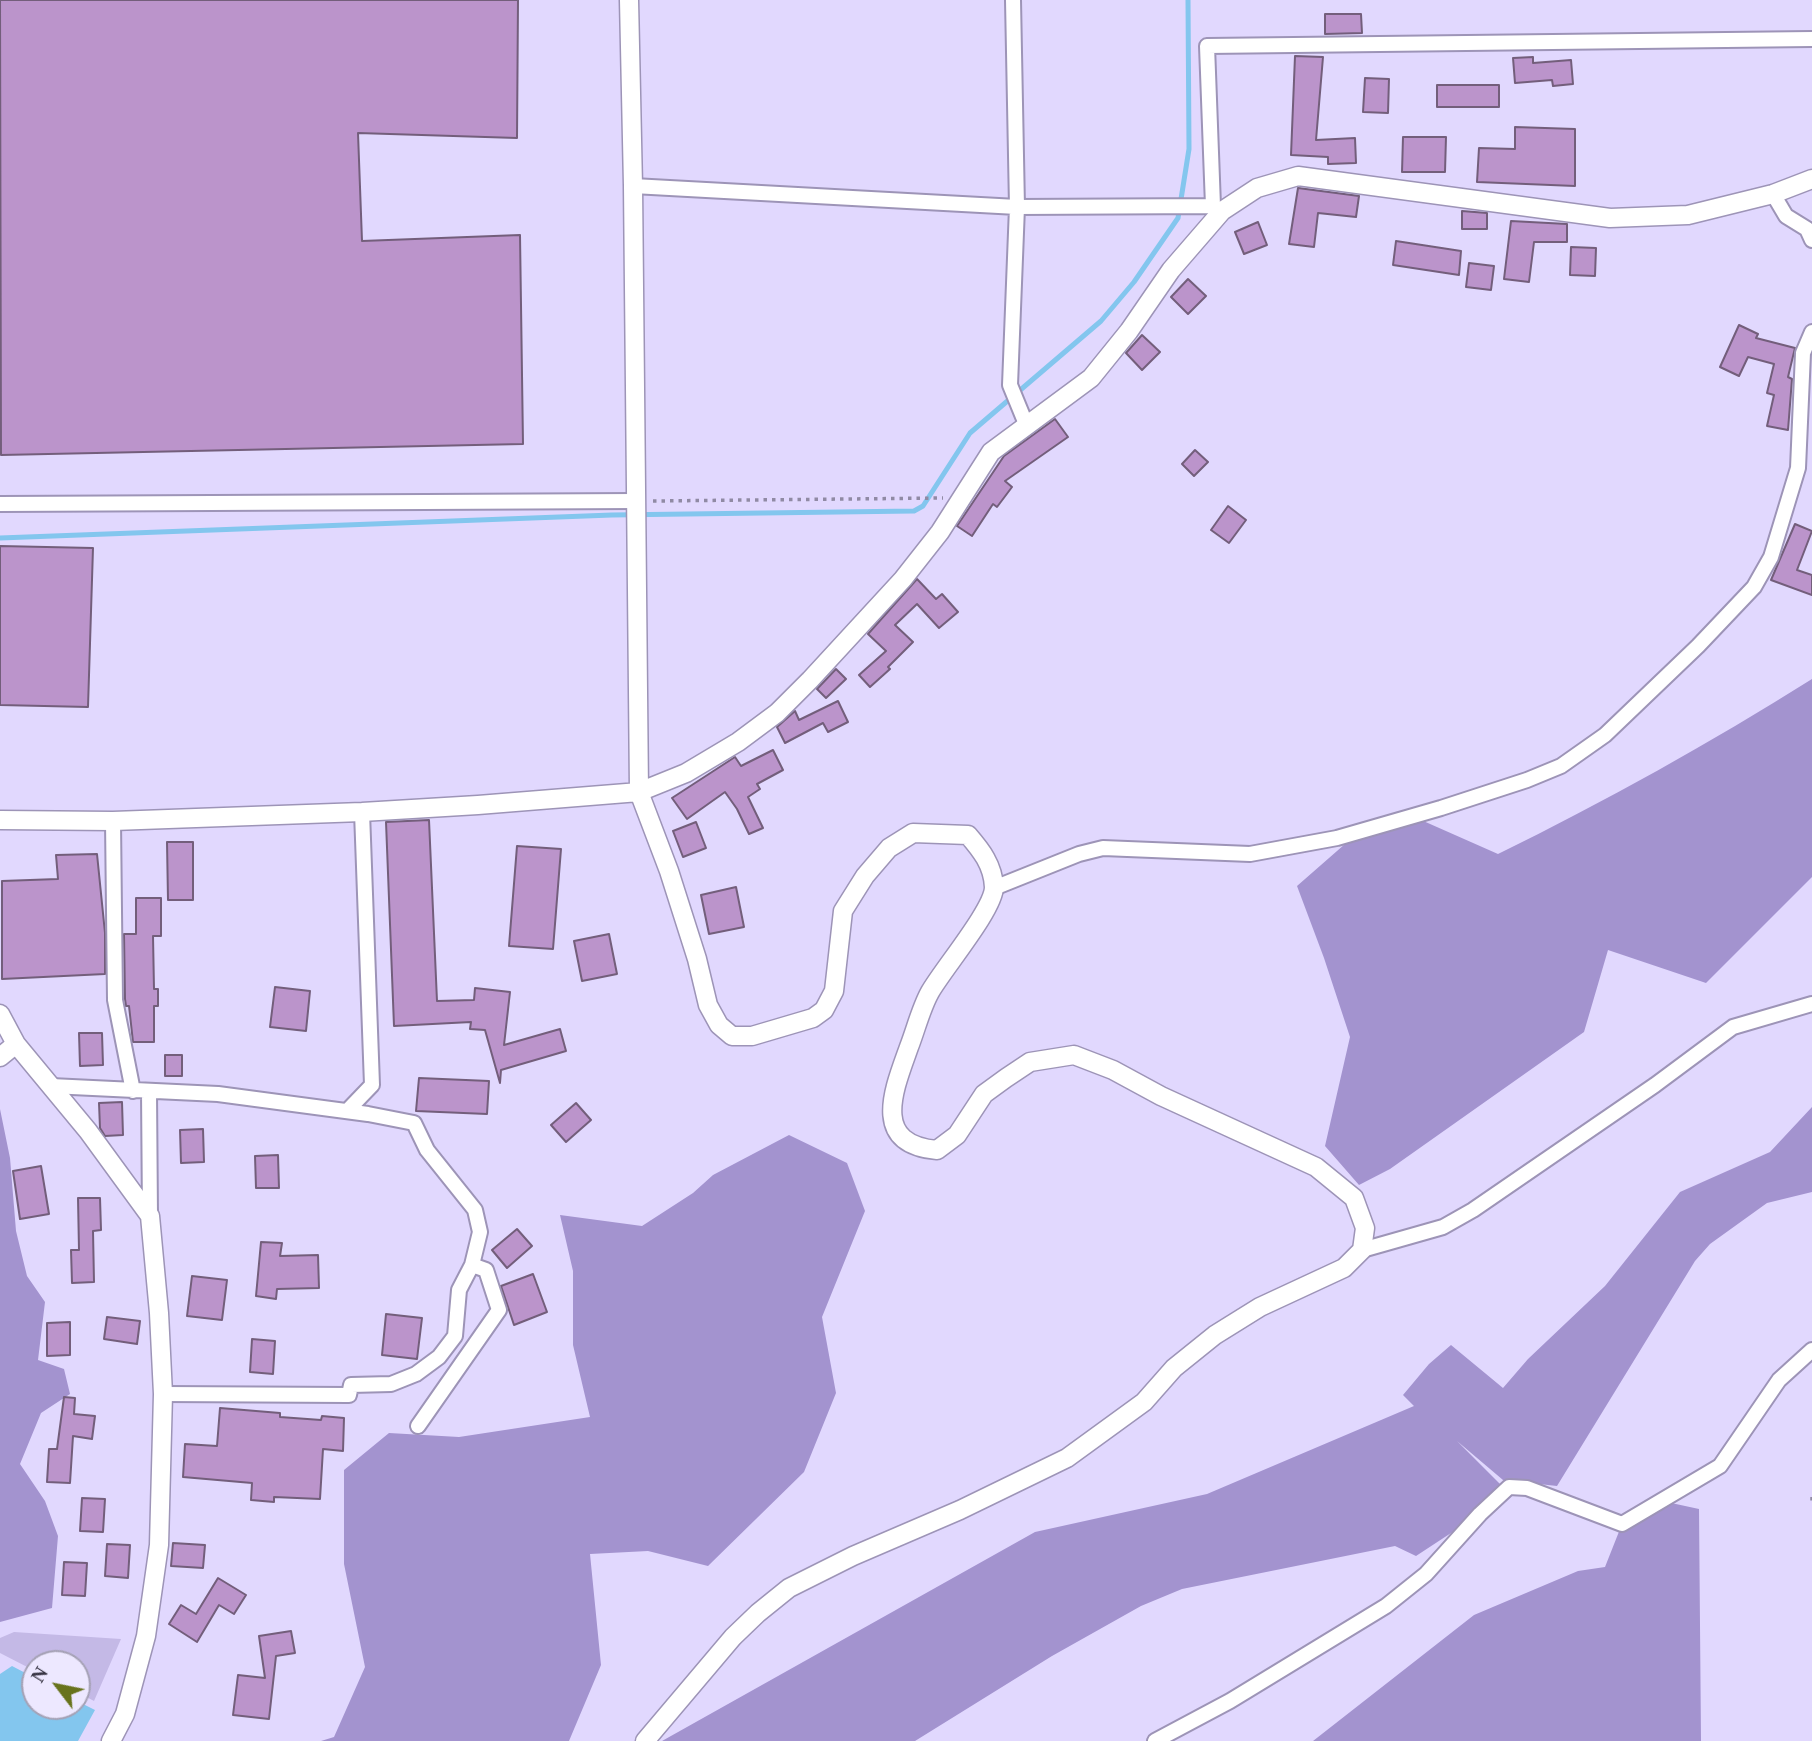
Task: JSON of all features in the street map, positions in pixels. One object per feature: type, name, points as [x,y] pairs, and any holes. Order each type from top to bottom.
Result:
[{"type":"street","points":[[629,0],[638,527],[639,792],[669,871],[697,959],[708,1005],[719,1025],[732,1036],[752,1036],[813,1018],[824,1010],[834,991],[843,911],[865,876],[889,848],[913,833],[968,835],[988,860],[994,888],[990,901],[929,994],[891,1100],[892,1121],[900,1134],[917,1148],[937,1150],[957,1135],[984,1094],[1006,1078],[1030,1062],[1074,1055],[1113,1070],[1161,1096],[1316,1167],[1354,1198],[1365,1228],[1362,1250]]},
{"type":"street","points":[[1013,0],[1017,207],[1010,385],[1023,419]]},
{"type":"street","points":[[1217,209],[1206,46],[1812,38]]},
{"type":"street","points":[[0,820],[113,821],[362,812],[639,792],[686,773],[738,742],[777,713],[909,571],[940,532],[991,452],[1023,419],[1091,378],[1129,331],[1217,209],[1257,188],[1298,176],[1609,218],[1688,215],[1773,194],[1812,179]]},
{"type":"street","points":[[633,186],[1017,207],[1192,206],[1217,209]]},
{"type":"street","points":[[1773,194],[1786,216],[1807,229],[1812,240]]},
{"type":"street","points":[[994,888],[1079,854],[1103,848],[1250,854],[1337,838],[1441,808],[1561,766],[1605,735],[1698,646],[1754,587],[1771,557],[1798,468],[1803,353],[1812,332]]},
{"type":"street","points":[[0,505],[637,502]]},
{"type":"street","points":[[347,1111],[372,1085],[362,812]]},
{"type":"street","points":[[113,821],[115,1000],[133,1091]]},
{"type":"street","points":[[645,1741],[733,1637],[789,1588],[1067,1458],[1144,1402],[1174,1368],[1215,1335],[1260,1307],[1344,1268],[1362,1250],[1443,1227],[1474,1210],[1733,1027],[1812,1004]]},
{"type":"street","points":[[0,1014],[16,1044],[88,1131],[150,1216]]},
{"type":"street","points":[[0,1057],[16,1044]]},
{"type":"street","points":[[51,1086],[218,1094],[414,1123],[427,1150],[475,1210],[480,1232],[472,1265],[459,1290],[455,1336],[439,1357],[416,1374],[391,1384],[351,1385],[349,1395],[163,1394]]},
{"type":"street","points":[[111,1741],[125,1714],[146,1636],[159,1545],[163,1394],[150,1216],[149,1092]]},
{"type":"street","points":[[418,1426],[499,1310],[486,1270],[472,1265]]},
{"type":"street","points":[[1155,1741],[1230,1701],[1386,1606],[1426,1574],[1480,1514],[1509,1488],[1527,1488],[1622,1524],[1709,1473],[1720,1466],[1779,1380],[1812,1350]]},
{"type":"path","points":[[637,502],[933,498]]},
{"type":"shaded area","points":[[1812,679],[1812,877],[1706,983],[1608,950],[1584,1032],[1390,1169],[1359,1185],[1325,1146],[1350,1037],[1297,886],[1345,844],[1393,829],[1412,816],[1498,854],[1657,771]]},
{"type":"shaded area","points":[[1812,1107],[1812,1192],[1767,1203],[1710,1244],[1695,1261],[1557,1486],[1503,1480],[1457,1441],[1506,1490],[1480,1514],[1416,1556],[1395,1546],[1182,1589],[1141,1606],[1052,1656],[915,1741],[662,1741],[1035,1532],[1207,1494],[1414,1406],[1403,1395],[1429,1364],[1451,1345],[1503,1388],[1528,1359],[1605,1286],[1680,1192],[1770,1152]]},
{"type":"shaded area","points":[[0,1109],[10,1158],[16,1231],[27,1276],[45,1302],[38,1360],[64,1369],[70,1394],[41,1413],[20,1464],[45,1501],[58,1536],[52,1608],[0,1622]]},
{"type":"shaded area","points":[[789,1135],[847,1163],[865,1211],[822,1317],[836,1393],[804,1472],[708,1566],[648,1551],[590,1554],[601,1665],[569,1741],[321,1741],[334,1737],[365,1667],[344,1564],[344,1470],[389,1433],[459,1437],[590,1417],[573,1345],[573,1271],[560,1215],[642,1226],[693,1193],[713,1175]]},
{"type":"shaded area","points":[[1662,1501],[1699,1509],[1701,1741],[1313,1741],[1474,1615],[1578,1571],[1605,1567],[1622,1524]]},
{"type":"shaded area","points":[[14,1632],[121,1639],[94,1701],[91,1699],[91,1650],[21,1650],[21,1664],[0,1653],[0,1638]]},
{"type":"water","points":[[12,1666],[21,1671],[21,1720],[90,1720],[78,1741],[0,1741],[0,1674]]},
{"type":"building","points":[[0,0],[518,0],[517,138],[358,133],[362,241],[520,235],[523,444],[1,455]]},
{"type":"building","points":[[1325,14],[1361,14],[1362,33],[1325,34]]},
{"type":"building","points":[[1295,56],[1323,57],[1316,140],[1355,138],[1356,163],[1328,164],[1328,157],[1291,155]]},
{"type":"building","points":[[1533,57],[1533,63],[1571,60],[1573,84],[1553,86],[1552,80],[1515,83],[1513,58]]},
{"type":"building","points":[[1365,78],[1389,79],[1388,113],[1363,112]]},
{"type":"building","points":[[1437,85],[1499,85],[1499,107],[1437,107]]},
{"type":"building","points":[[1515,127],[1575,129],[1575,186],[1477,182],[1479,148],[1515,149]]},
{"type":"building","points":[[1403,137],[1446,137],[1445,172],[1402,172]]},
{"type":"building","points":[[1298,188],[1359,196],[1356,217],[1318,213],[1314,247],[1289,244]]},
{"type":"building","points":[[1462,211],[1487,213],[1487,229],[1462,229]]},
{"type":"building","points":[[1511,221],[1567,224],[1567,242],[1534,242],[1529,282],[1504,279]]},
{"type":"building","points":[[1258,222],[1267,245],[1244,254],[1235,232]]},
{"type":"building","points":[[1396,241],[1461,251],[1459,275],[1393,265]]},
{"type":"building","points":[[1571,247],[1596,248],[1595,276],[1570,275]]},
{"type":"building","points":[[1469,263],[1494,266],[1491,290],[1466,287]]},
{"type":"building","points":[[1188,279],[1206,296],[1188,314],[1171,297]]},
{"type":"building","points":[[1739,325],[1758,334],[1756,338],[1795,348],[1788,377],[1792,379],[1788,430],[1767,426],[1774,395],[1767,393],[1774,364],[1748,357],[1739,376],[1720,367]]},
{"type":"building","points":[[1142,335],[1160,352],[1142,370],[1126,353]]},
{"type":"building","points":[[1055,419],[1068,437],[1005,481],[1012,487],[997,507],[993,504],[972,536],[957,526],[1004,456]]},
{"type":"building","points":[[1195,450],[1208,462],[1194,476],[1182,464]]},
{"type":"building","points":[[1228,506],[1246,520],[1229,543],[1211,530]]},
{"type":"building","points":[[1795,524],[1812,531],[1797,570],[1812,575],[1812,595],[1771,580]]},
{"type":"building","points":[[0,546],[93,548],[88,707],[0,705]]},
{"type":"building","points":[[917,579],[936,599],[942,594],[958,612],[939,628],[917,604],[895,625],[913,642],[870,687],[859,675],[886,651],[868,634]]},
{"type":"building","points":[[836,669],[846,679],[826,698],[817,689]]},
{"type":"building","points":[[838,701],[848,722],[828,732],[823,723],[785,743],[777,727],[795,711],[799,720]]},
{"type":"building","points":[[773,750],[783,770],[757,784],[760,789],[748,797],[763,828],[749,834],[725,792],[687,819],[672,798],[735,757],[741,766]]},
{"type":"building","points":[[429,820],[437,1001],[474,1000],[475,988],[510,992],[504,1045],[560,1029],[566,1051],[501,1070],[500,1083],[485,1030],[470,1029],[471,1022],[394,1026],[386,822]]},
{"type":"building","points":[[696,822],[706,848],[683,857],[673,831]]},
{"type":"building","points":[[167,842],[193,842],[193,900],[168,900]]},
{"type":"building","points":[[517,846],[561,849],[553,949],[509,946]]},
{"type":"building","points":[[97,854],[105,933],[105,974],[2,979],[2,881],[58,879],[56,855]]},
{"type":"building","points":[[736,887],[744,927],[709,934],[701,895]]},
{"type":"building","points":[[136,898],[161,898],[161,936],[153,936],[154,989],[158,989],[158,1006],[154,1006],[154,1042],[133,1042],[129,1006],[126,1006],[125,999],[124,934],[136,934]]},
{"type":"building","points":[[609,934],[617,974],[582,981],[574,941]]},
{"type":"building","points":[[275,987],[310,991],[306,1031],[270,1027]]},
{"type":"building","points":[[79,1033],[102,1033],[103,1065],[80,1066]]},
{"type":"building","points":[[165,1055],[182,1055],[182,1076],[165,1076]]},
{"type":"building","points":[[419,1078],[489,1081],[487,1114],[416,1111]]},
{"type":"building","points":[[122,1102],[123,1135],[105,1136],[100,1128],[99,1103]]},
{"type":"building","points":[[576,1103],[591,1120],[566,1142],[551,1125]]},
{"type":"building","points":[[203,1129],[204,1162],[181,1163],[180,1130]]},
{"type":"building","points":[[278,1155],[279,1188],[256,1188],[255,1156]]},
{"type":"building","points":[[41,1166],[49,1214],[20,1219],[13,1171]]},
{"type":"building","points":[[78,1198],[100,1198],[101,1230],[93,1231],[94,1282],[72,1283],[71,1250],[79,1250]]},
{"type":"building","points":[[517,1229],[532,1246],[507,1268],[492,1250]]},
{"type":"building","points":[[261,1242],[282,1243],[280,1256],[318,1255],[319,1288],[277,1289],[276,1299],[256,1296]]},
{"type":"building","points":[[533,1274],[547,1312],[514,1325],[501,1286]]},
{"type":"building","points":[[192,1276],[227,1280],[222,1320],[187,1316]]},
{"type":"building","points":[[386,1314],[422,1318],[417,1359],[382,1355]]},
{"type":"building","points":[[107,1317],[140,1321],[137,1344],[104,1339]]},
{"type":"building","points":[[70,1322],[70,1355],[47,1356],[47,1323]]},
{"type":"building","points":[[252,1339],[275,1341],[273,1374],[250,1372]]},
{"type":"building","points":[[64,1397],[75,1398],[74,1414],[95,1416],[92,1439],[73,1436],[70,1483],[47,1482],[49,1449],[57,1449]]},
{"type":"building","points":[[220,1408],[280,1413],[280,1417],[321,1420],[322,1416],[344,1418],[343,1451],[323,1449],[320,1499],[274,1497],[274,1502],[251,1500],[252,1483],[183,1477],[185,1444],[217,1446]]},
{"type":"building","points":[[82,1498],[105,1499],[103,1532],[80,1531]]},
{"type":"building","points":[[173,1543],[205,1545],[203,1568],[171,1566]]},
{"type":"building","points":[[107,1544],[130,1545],[128,1578],[105,1576]]},
{"type":"building","points":[[64,1562],[87,1563],[85,1596],[62,1595]]},
{"type":"building","points":[[218,1578],[246,1595],[234,1614],[219,1605],[197,1642],[169,1624],[181,1605],[196,1614]]},
{"type":"building","points":[[291,1631],[295,1653],[276,1656],[269,1719],[233,1715],[238,1675],[265,1678],[259,1636]]},
{"type":"waterway","points":[[0,538],[612,515],[914,511],[923,506],[970,433],[1101,321],[1134,282],[1178,218],[1189,149],[1188,0]]}]
